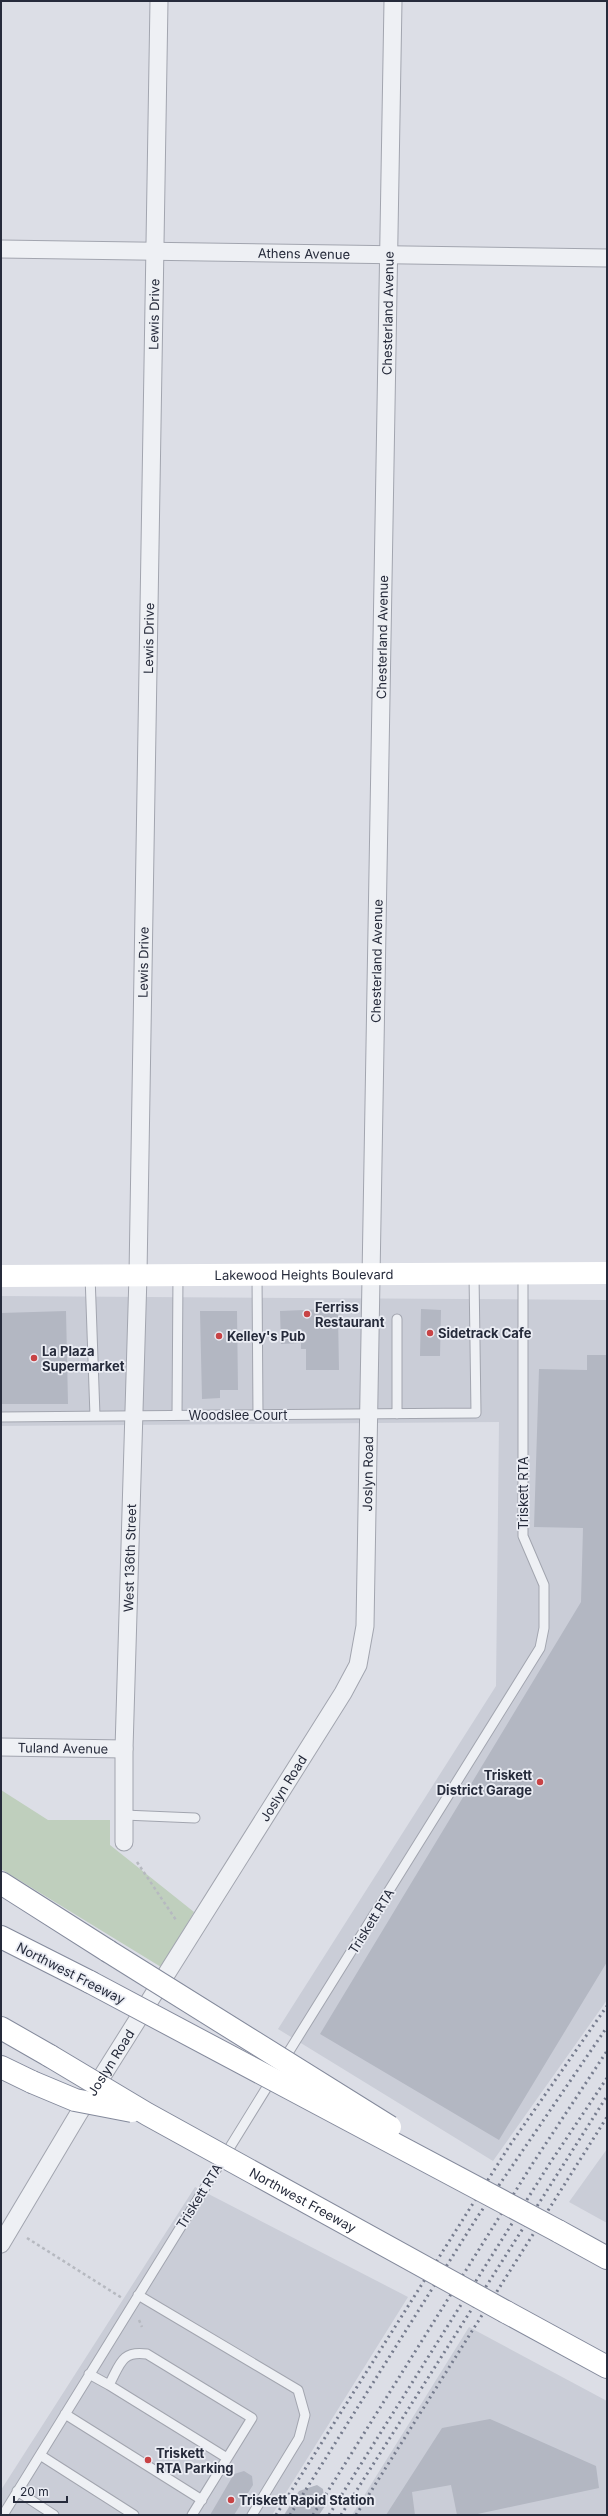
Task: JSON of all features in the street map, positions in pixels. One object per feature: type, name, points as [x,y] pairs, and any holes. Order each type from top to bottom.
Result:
[{"type":"main road","name":"Lakewood Heights Boulevard","points":[[1,1276],[607,1273]]},
{"type":"main road","points":[[1,1883],[558,2231]]},
{"type":"main road","name":"Northwest Freeway","points":[[1,1937],[90,1982],[607,2258]]},
{"type":"main road","name":"Northwest Freeway","points":[[1,2028],[147,2114],[607,2367]]},
{"type":"main road","points":[[1,2067],[75,2100],[147,2114]]},
{"type":"street","name":"Lewis Drive","points":[[138,1275],[159,1]]},
{"type":"street","name":"Chesterland Avenue","points":[[371,1274],[393,1]]},
{"type":"street","name":"Athens Avenue","points":[[1,249],[607,258]]},
{"type":"street","name":"Joslyn Road","points":[[1,2244],[6,2227],[343,1693],[358,1665],[365,1626],[371,1274]]},
{"type":"street","name":"West 136th Street","points":[[124,1842],[124,1749],[138,1275]]},
{"type":"street","name":"Tuland Avenue","points":[[1,1747],[124,1749]]},
{"type":"lane","name":"Woodslee Court","points":[[1,1416],[258,1416],[476,1413],[474,1274]]},
{"type":"lane","name":"Triskett RTA","points":[[3,2515],[138,2294],[540,1648],[544,1628],[544,1585],[523,1536],[523,1274]]},
{"type":"lane","points":[[90,1275],[95,1416]]},
{"type":"lane","points":[[177,1415],[178,1275]]},
{"type":"lane","points":[[257,1275],[258,1416]]},
{"type":"lane","points":[[398,1319],[398,1414]]},
{"type":"lane","points":[[124,1815],[195,1818]]},
{"type":"lane","points":[[138,2294],[298,2390],[305,2415],[299,2438],[252,2515]]},
{"type":"lane","points":[[109,2385],[124,2357],[134,2352],[147,2354],[252,2418],[192,2515]]},
{"type":"lane","points":[[90,2374],[227,2458]]},
{"type":"lane","points":[[65,2414],[202,2500]]},
{"type":"lane","points":[[40,2455],[134,2515]]},
{"type":"lane","points":[[17,2491],[54,2515]]},
{"type":"path","points":[[137,1862],[176,1920]]},
{"type":"path","points":[[27,2238],[132,2305],[142,2327]]},
{"type":"shaded area","points":[[1,1296],[607,1300],[607,2000],[493,2161],[278,2029],[496,1686],[499,1422],[1,1426]]},
{"type":"shaded area","points":[[607,2149],[607,2223],[569,2202]]},
{"type":"shaded area","points":[[195,2187],[408,2297],[272,2515],[1,2515],[1,2490]]},
{"type":"shaded area","points":[[469,2327],[607,2401],[607,2515],[352,2515]]},
{"type":"green space","points":[[1,1790],[48,1820],[110,1820],[110,1845],[194,1912],[161,1967],[1,1869]]},
{"type":"building","points":[[328,1309],[338,1315],[339,1370],[306,1370],[306,1349],[301,1349],[301,1343],[281,1344],[280,1311]]},
{"type":"building","name":"Sidetrack Cafe","points":[[421,1309],[441,1310],[440,1356],[420,1356]]},
{"type":"building","name":"La Plaza Supermarket","points":[[66,1311],[68,1404],[1,1404],[1,1313]]},
{"type":"building","name":"Kelley's Pub","points":[[200,1311],[237,1311],[238,1390],[220,1390],[220,1398],[202,1399]]},
{"type":"building","name":"Triskett District Garage","points":[[587,1355],[607,1355],[607,1962],[499,2140],[320,2034],[581,1602],[583,1528],[534,1527],[539,1369],[587,1370]]},
{"type":"building","points":[[490,2419],[596,2466],[599,2488],[473,2515],[457,2515],[451,2485],[412,2492],[415,2515],[386,2515],[442,2428]]},
{"type":"building","name":"Triskett Rapid Station","points":[[244,2471],[252,2476],[253,2485],[234,2515],[210,2515],[234,2474]]},
{"type":"building","name":"Triskett Rapid Station","points":[[317,2485],[323,2489],[325,2506],[319,2515],[284,2515],[299,2491]]},
{"type":"railway","points":[[276,2515],[510,2145],[607,2006]]},
{"type":"railway","points":[[290,2515],[476,2219],[607,2027]]},
{"type":"railway","points":[[313,2515],[533,2163],[607,2051]]},
{"type":"railway","points":[[329,2515],[550,2163],[607,2078]]},
{"type":"railway","points":[[341,2515],[607,2096]]},
{"type":"railway","points":[[356,2515],[607,2117]]},
{"type":"place","name":"Ferriss Restaurant","points":[[307,1314]]},
{"type":"place","name":"Sidetrack Cafe","points":[[430,1333]]},
{"type":"place","name":"Kelley's Pub","points":[[219,1336]]},
{"type":"place","name":"La Plaza Supermarket","points":[[34,1358]]},
{"type":"place","name":"Triskett District Garage","points":[[540,1782]]},
{"type":"place","name":"Triskett RTA Parking","points":[[148,2460]]},
{"type":"place","name":"Triskett Rapid Station","points":[[231,2500]]}]
